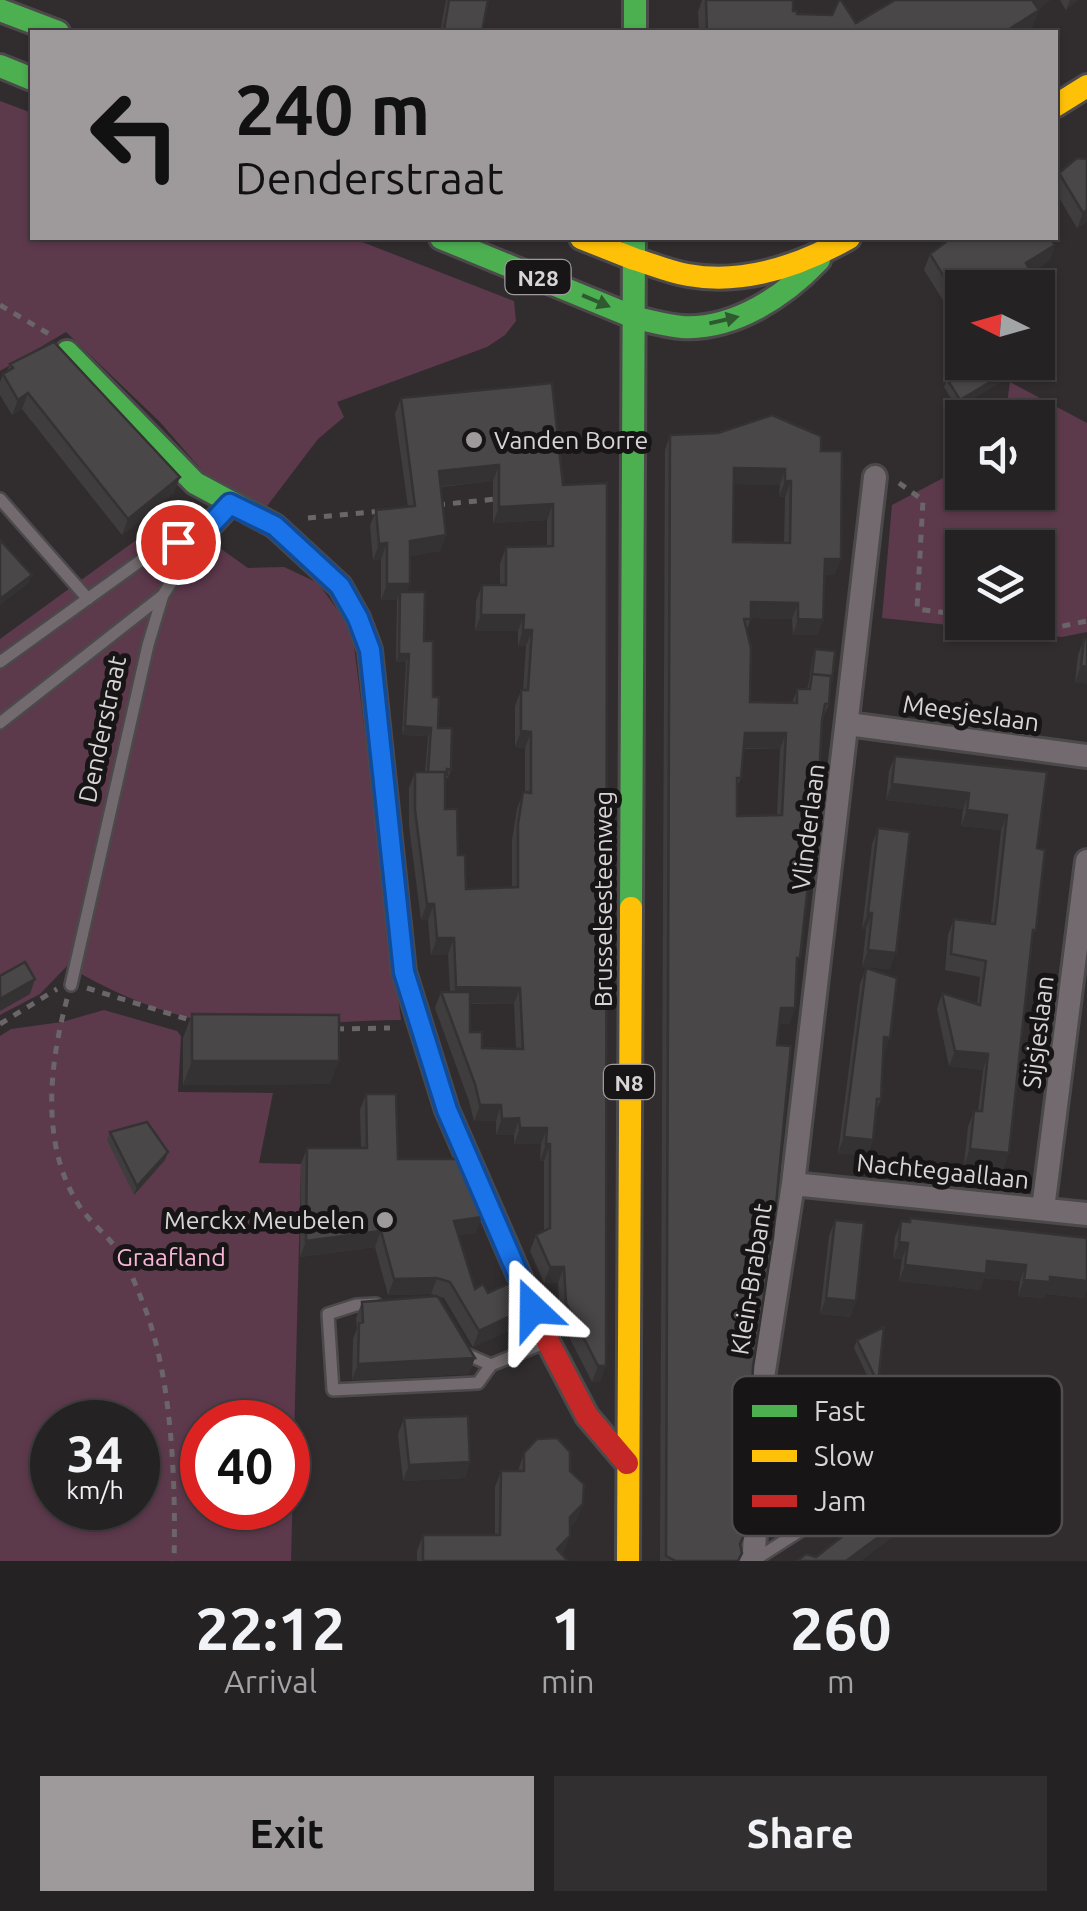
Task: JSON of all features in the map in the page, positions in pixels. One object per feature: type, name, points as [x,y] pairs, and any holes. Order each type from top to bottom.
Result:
[{"type":"main road","points":[[634,30],[635,0]]},
{"type":"main road","points":[[0,10],[53,30]]},
{"type":"main road","points":[[0,66],[30,78]]},
{"type":"main road","points":[[1058,104],[1087,86]]},
{"type":"main road","name":"N28","points":[[446,240],[636,318],[689,328],[742,316],[804,278],[825,253]]},
{"type":"main road","name":"N28","points":[[592,240],[634,248],[690,276],[732,278],[825,253],[846,240]]},
{"type":"main road","name":"Brusselsesteenweg","points":[[628,1561],[634,248]]},
{"type":"main road","points":[[67,352],[194,483],[275,526],[340,586],[358,618],[370,650],[404,972],[420,1028],[447,1110],[548,1342],[587,1416],[627,1463]]},
{"type":"street","name":"Vlinderlaan","points":[[793,1184],[848,724],[883,478]]},
{"type":"street","name":"Denderstraat","points":[[202,534],[230,504]]},
{"type":"street","name":"Meesjeslaan","points":[[848,724],[1087,756]]},
{"type":"street","name":"Sijsjeslaan","points":[[1043,1209],[1087,861]]},
{"type":"street","name":"Nachtegaallaan","points":[[793,1184],[1087,1214]]},
{"type":"street","name":"Klein-Brabant","points":[[763,1376],[793,1184]]},
{"type":"street","name":"Klein-Brabant","points":[[751,1561],[755,1536]]},
{"type":"lane","points":[[0,499],[88,599]]},
{"type":"lane","points":[[0,662],[154,552],[202,534]]},
{"type":"lane","name":"Denderstraat","points":[[72,985],[148,645],[163,596],[202,534]]},
{"type":"lane","points":[[0,722],[163,596]]},
{"type":"lane","points":[[394,1304],[356,1304],[328,1314],[333,1390],[478,1383],[491,1365],[548,1342]]},
{"type":"lane","points":[[458,1340],[468,1357],[491,1365]]},
{"type":"lane","points":[[751,1561],[790,1536]]},
{"type":"path","points":[[0,305],[46,331],[67,352]]},
{"type":"path","points":[[883,478],[923,500],[917,609],[945,613]]},
{"type":"path","points":[[421,506],[499,498]]},
{"type":"path","points":[[275,526],[304,518],[382,510]]},
{"type":"path","points":[[1055,628],[1087,621]]},
{"type":"path","points":[[0,1024],[56,989],[72,985],[208,1025]]},
{"type":"path","points":[[72,985],[52,1066],[56,1146],[81,1208],[118,1249],[144,1306],[160,1362],[174,1478],[174,1561]]},
{"type":"path","points":[[330,1029],[420,1028]]},
{"type":"green space","points":[[0,101],[30,112],[30,240],[357,240],[514,301],[516,321],[505,335],[487,347],[337,402],[344,417],[318,439],[261,514],[206,475],[160,422],[66,332],[0,371]]},
{"type":"green space","points":[[1010,382],[1044,400],[1007,400]]},
{"type":"green space","points":[[1055,406],[1087,423],[1087,632],[1055,636],[1055,530],[945,530],[945,625],[882,618],[892,505],[945,477],[945,510],[1055,510]]},
{"type":"green space","points":[[172,514],[248,568],[284,567],[318,583],[352,630],[401,1020],[265,1025],[211,1022],[140,1002],[67,966],[40,994],[0,1015],[0,639]]},
{"type":"green space","name":"Graafland","points":[[104,1010],[177,1031],[181,1036],[178,1092],[273,1093],[259,1163],[301,1164],[295,1400],[180,1400],[180,1530],[292,1530],[291,1561],[0,1561],[0,1036],[11,1029],[62,1022]]},
{"type":"building","points":[[449,0],[488,0],[482,30],[444,30]]},
{"type":"building","points":[[706,0],[793,0],[793,11],[797,14],[832,15],[841,0],[856,23],[895,0],[1032,0],[1039,10],[1008,30],[707,30]]},
{"type":"building","points":[[1077,158],[1087,159],[1087,210],[1083,213],[1059,173]]},
{"type":"building","points":[[948,240],[1051,240],[1055,245],[1026,263],[1029,268],[1026,270],[945,270],[945,278],[930,254]]},
{"type":"building","points":[[54,342],[180,477],[128,519],[28,393],[18,400],[3,374],[13,368],[10,364]]},
{"type":"building","points":[[948,380],[993,380],[960,400]]},
{"type":"building","points":[[552,383],[563,485],[607,483],[606,1366],[598,1366],[566,1303],[564,1267],[550,1267],[536,1235],[550,1228],[547,1128],[520,1128],[519,1118],[502,1119],[501,1105],[480,1105],[441,992],[470,992],[470,1032],[482,1032],[482,1048],[523,1049],[520,988],[456,987],[454,938],[437,938],[434,904],[427,904],[415,810],[415,772],[445,772],[445,809],[457,809],[458,855],[465,855],[466,889],[518,887],[518,824],[523,792],[531,793],[531,732],[521,731],[521,690],[528,690],[532,630],[523,630],[524,615],[481,615],[482,585],[506,585],[506,547],[553,546],[553,504],[499,507],[499,465],[439,471],[446,535],[410,541],[410,584],[387,584],[387,543],[379,544],[376,510],[415,506],[401,398]]},
{"type":"building","points":[[772,415],[821,436],[821,451],[842,451],[841,559],[825,559],[823,620],[798,619],[798,603],[751,602],[751,619],[744,619],[751,648],[750,702],[797,703],[797,689],[810,689],[812,674],[831,676],[829,704],[825,704],[822,721],[795,1008],[781,1008],[777,1045],[791,1046],[773,1237],[753,1376],[732,1376],[732,1536],[744,1536],[738,1561],[676,1561],[666,1556],[670,435],[718,433]],"holes":[[[734,468],[785,469],[785,481],[791,481],[790,543],[733,542]],[[745,733],[786,733],[782,815],[737,816],[737,778],[741,778]]]},
{"type":"building","points":[[0,540],[32,575],[0,599]]},
{"type":"building","points":[[400,592],[425,592],[424,641],[433,641],[433,697],[439,697],[438,728],[452,728],[451,770],[447,769],[447,775],[428,772],[431,728],[405,726],[409,654],[399,654]]},
{"type":"building","points":[[1084,639],[1087,640],[1087,667],[1081,666]]},
{"type":"building","points":[[815,649],[835,651],[832,681],[831,676],[812,674]]},
{"type":"building","points":[[895,756],[1047,772],[1037,848],[1045,850],[1009,1153],[970,1149],[974,1111],[982,1111],[988,1054],[955,1051],[942,993],[980,1005],[986,961],[951,954],[954,919],[995,924],[1007,815],[967,810],[969,793],[892,784]]},
{"type":"building","points":[[878,828],[910,832],[896,953],[868,950],[872,913],[868,913]]},
{"type":"building","points":[[25,962],[35,979],[0,999],[0,976]]},
{"type":"building","points":[[866,968],[897,978],[890,1038],[884,1037],[881,1099],[877,1099],[873,1140],[844,1137]]},
{"type":"building","points":[[192,1014],[339,1015],[339,1061],[192,1061]]},
{"type":"building","points":[[366,1094],[396,1094],[398,1159],[457,1159],[482,1217],[454,1221],[475,1289],[483,1284],[488,1293],[512,1282],[525,1309],[479,1331],[450,1282],[437,1278],[394,1279],[381,1231],[306,1241],[307,1148],[367,1148]]},
{"type":"building","points":[[147,1122],[168,1152],[137,1186],[110,1132]]},
{"type":"building","points":[[910,1218],[1087,1238],[1087,1281],[1050,1277],[1050,1282],[1024,1280],[1026,1265],[987,1261],[986,1274],[905,1265],[908,1243],[899,1242],[901,1221],[910,1222]]},
{"type":"building","points":[[835,1220],[864,1223],[856,1301],[826,1298]]},
{"type":"building","points":[[436,1296],[475,1358],[358,1364],[362,1302]]},
{"type":"building","points":[[884,1327],[879,1376],[875,1376],[857,1340]]},
{"type":"building","points":[[468,1416],[470,1462],[409,1465],[404,1418]]},
{"type":"building","points":[[557,1438],[570,1452],[570,1471],[584,1484],[583,1504],[570,1517],[570,1536],[557,1549],[568,1561],[423,1561],[423,1535],[500,1535],[501,1471],[524,1471],[524,1453],[537,1439]]},
{"type":"building","points":[[843,1536],[880,1536],[846,1561],[797,1561],[806,1554],[816,1557]]},
{"type":"traffic: fast","points":[[635,0],[635,30]]},
{"type":"traffic: fast","points":[[0,10],[53,30]]},
{"type":"traffic: fast","points":[[0,66],[30,78]]},
{"type":"traffic: fast","points":[[446,240],[636,318]]},
{"type":"traffic: fast","points":[[631,908],[634,240]]},
{"type":"traffic: fast","points":[[636,318],[682,327],[721,323],[774,298],[819,260]]},
{"type":"traffic: fast","points":[[67,352],[195,483],[275,526],[340,586],[358,618],[370,650],[404,972],[447,1110],[492,1213]]},
{"type":"traffic: slow","points":[[1058,104],[1087,86]]},
{"type":"traffic: slow","points":[[586,240],[634,259]]},
{"type":"traffic: slow","points":[[634,259],[688,275],[730,277],[791,264],[845,240]]},
{"type":"traffic: slow","points":[[628,1561],[631,908]]},
{"type":"traffic: jam","points":[[492,1213],[548,1342],[587,1416],[627,1463]]},
{"type":"place","name":"Vanden Borre","points":[[474,440]]},
{"type":"place","name":"Merckx Meubelen","points":[[385,1220]]},
{"type":"route","points":[[178,542],[202,534],[230,504],[275,526],[340,586],[358,618],[370,650],[404,972],[447,1110],[533,1309]]}]
